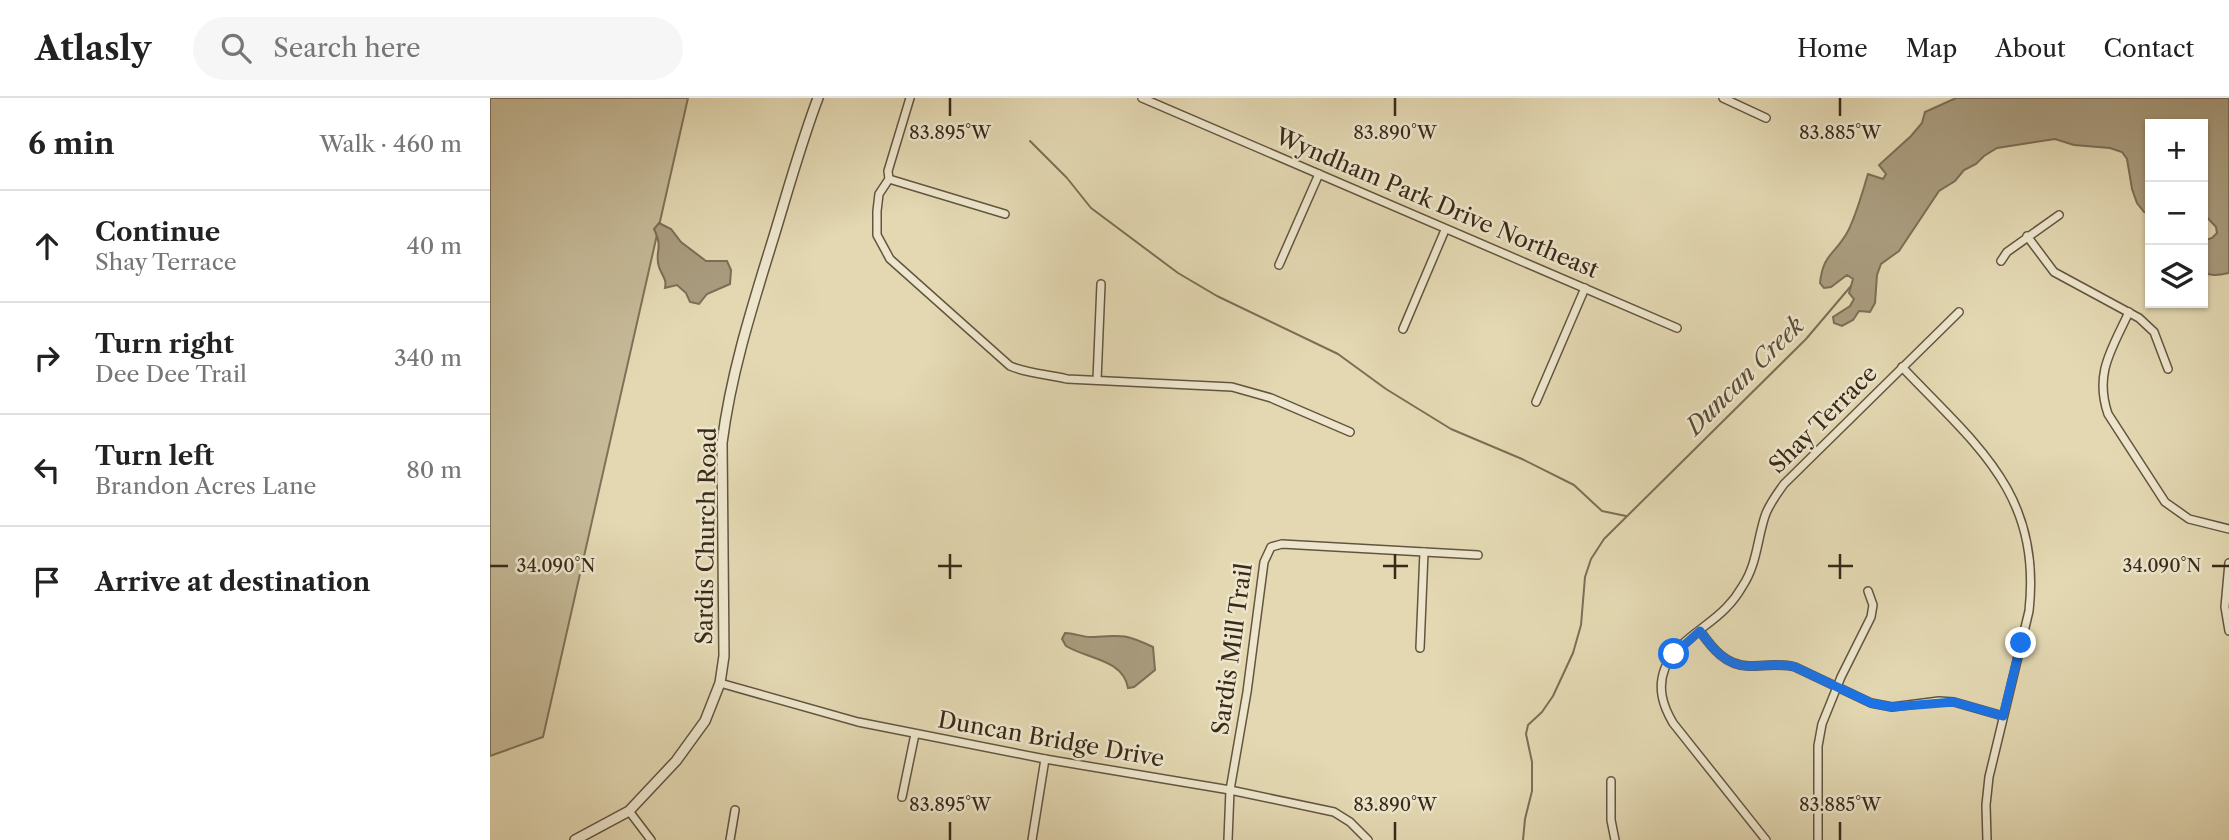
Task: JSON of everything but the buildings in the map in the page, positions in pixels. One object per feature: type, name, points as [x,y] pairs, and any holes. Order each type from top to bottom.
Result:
[{"type":"street","name":"Sardis Church Road","points":[[575,840],[629,811],[676,761],[705,721],[720,683],[724,656],[724,423],[746,331],[806,129],[818,98]]},
{"type":"street","points":[[910,98],[888,172],[889,178],[879,194],[877,235],[890,259],[1010,366],[1029,374],[1232,387],[1271,398],[1350,432]]},
{"type":"street","name":"Wyndham Park Drive Northeast","points":[[1142,98],[1677,328]]},
{"type":"street","points":[[1723,98],[1766,118]]},
{"type":"street","points":[[1279,265],[1319,174]]},
{"type":"street","points":[[889,178],[1005,214]]},
{"type":"street","points":[[2001,261],[2007,252],[2027,236],[2059,215]]},
{"type":"street","points":[[1403,329],[1446,230]]},
{"type":"street","points":[[2027,236],[2054,272],[2139,318],[2154,332],[2168,369]]},
{"type":"street","points":[[1097,380],[1101,284]]},
{"type":"street","points":[[1536,402],[1585,288]]},
{"type":"street","name":"Shay Terrace","points":[[1766,840],[1665,710],[1661,681],[1666,666],[1674,654],[1726,609],[1743,586],[1752,570],[1765,514],[1784,484],[1959,312]]},
{"type":"street","points":[[2130,313],[2103,370],[2102,398],[2108,414],[2165,502],[2189,519],[2229,529]]},
{"type":"street","points":[[1902,367],[1999,473],[2022,519],[2029,552],[2032,585],[2029,611],[1989,776],[1987,840]]},
{"type":"street","name":"Sardis Mill Trail","points":[[1227,840],[1230,790],[1247,692],[1264,562],[1271,547],[1282,544],[1478,555]]},
{"type":"street","points":[[1420,648],[1424,552]]},
{"type":"street","points":[[2229,563],[2225,607],[2229,631]]},
{"type":"street","points":[[1818,840],[1818,746],[1822,724],[1871,617],[1873,605],[1868,591]]},
{"type":"street","points":[[1700,631],[1713,649],[1736,665],[1784,664],[1795,667],[1871,703],[1892,707],[1954,702],[2003,716]]},
{"type":"street","name":"Duncan Bridge Drive","points":[[720,683],[858,723],[1045,759],[1230,790],[1334,812],[1350,822],[1368,840]]},
{"type":"street","points":[[902,797],[915,734]]},
{"type":"street","points":[[1032,840],[1045,759]]},
{"type":"street","points":[[1611,781],[1611,820],[1615,840]]},
{"type":"street","points":[[730,840],[735,810]]},
{"type":"street","points":[[629,811],[651,840]]},
{"type":"shaded area","points":[[490,98],[688,98],[543,737],[490,756]]},
{"type":"shaded area","points":[[1956,98],[2229,98],[2229,273],[2208,274],[2208,239],[2217,233],[2216,227],[2208,218],[2208,119],[2145,119],[2145,212],[2137,203],[2127,159],[2122,152],[2110,148],[2074,145],[2055,139],[1997,148],[1939,191],[1899,251],[1881,264],[1877,275],[1875,303],[1870,312],[1859,311],[1853,320],[1842,326],[1834,323],[1833,317],[1850,306],[1854,299],[1849,293],[1853,279],[1847,275],[1831,287],[1824,288],[1820,283],[1824,265],[1848,231],[1868,174],[1883,179],[1886,174],[1879,165],[1911,136],[1922,123],[1925,112]]},
{"type":"shaded area","points":[[659,223],[671,229],[681,242],[706,261],[727,261],[731,270],[730,284],[707,294],[699,304],[690,302],[686,293],[677,285],[665,288],[658,262],[658,242],[654,229]]},
{"type":"shaded area","points":[[1065,633],[1090,637],[1124,636],[1144,643],[1153,647],[1155,670],[1134,687],[1128,688],[1125,678],[1112,665],[1066,646],[1062,639]]},
{"type":"waterway","points":[[1030,141],[1067,178],[1091,208],[1178,273],[1217,296],[1338,354],[1386,389],[1451,429],[1522,459],[1574,485],[1602,511],[1626,516]]},
{"type":"waterway","name":"Duncan Creek","points":[[1523,840],[1532,791],[1532,762],[1526,734],[1528,725],[1542,712],[1553,696],[1573,653],[1581,625],[1585,577],[1591,559],[1604,539],[1806,339],[1851,286]]},
{"type":"route","points":[[1674,654],[1700,631],[1713,649],[1736,665],[1784,664],[1795,667],[1871,703],[1892,707],[1939,701],[1954,702],[2003,716],[2021,643]]}]
